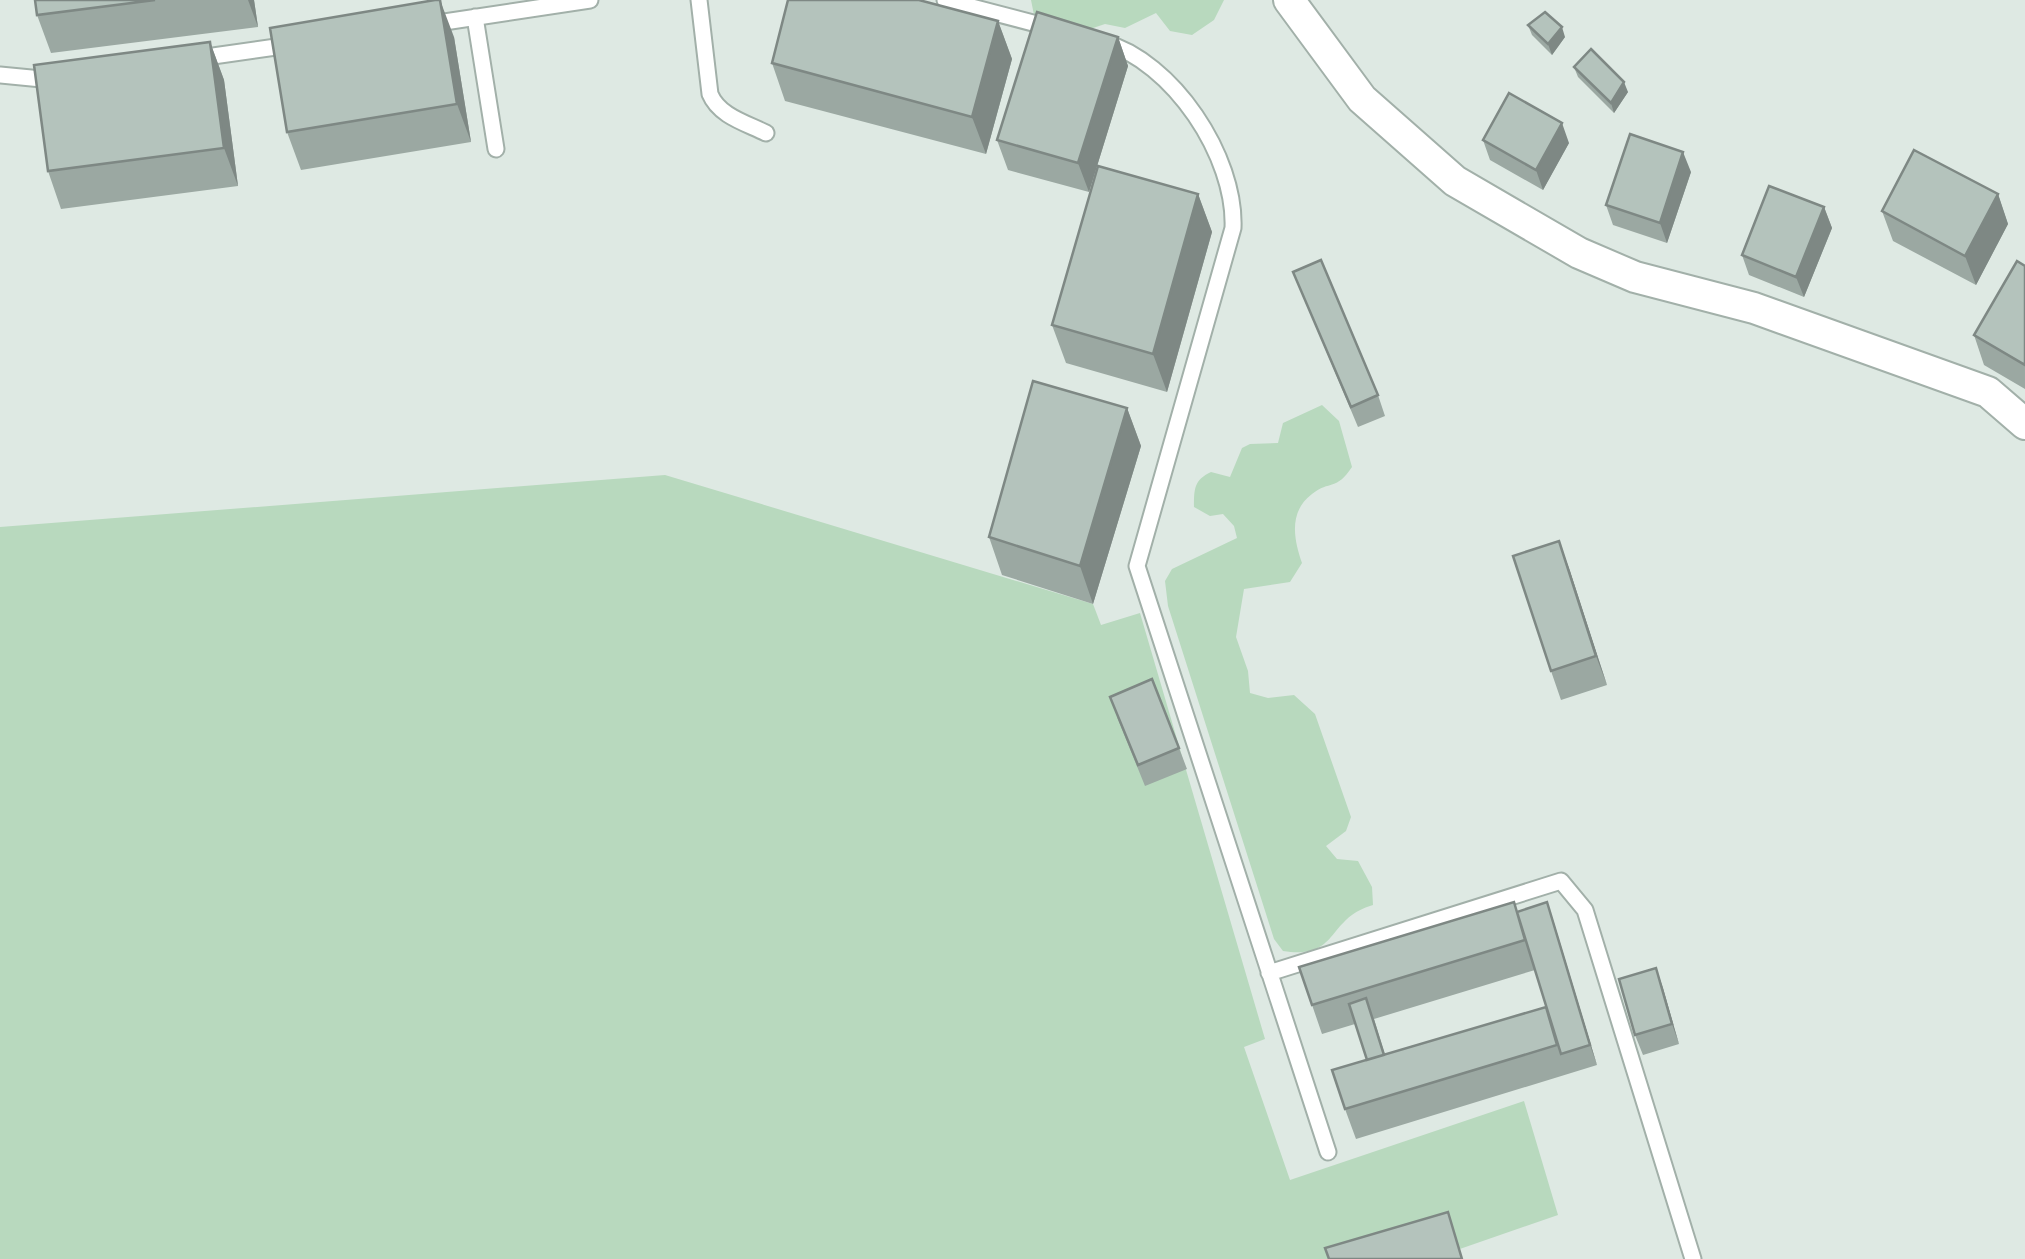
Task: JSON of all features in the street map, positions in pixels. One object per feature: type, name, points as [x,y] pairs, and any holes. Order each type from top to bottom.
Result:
[{"type":"street","points":[[1289,0],[1362,98],[1455,181],[1579,252],[1636,277],[1754,308],[1988,392],[2025,424]]},
{"type":"lane","points":[[415,26],[433,18],[475,17],[590,0]]},
{"type":"lane","points":[[700,0],[714,103],[722,112],[766,133]]},
{"type":"lane","points":[[945,0],[1069,33]]},
{"type":"lane","points":[[475,17],[496,149]]},
{"type":"lane","points":[[1087,38],[1123,47],[1166,78],[1185,101],[1212,147],[1234,202],[1233,228],[1136,566],[1328,1152]]},
{"type":"lane","points":[[182,61],[298,44]]},
{"type":"lane","points":[[0,75],[46,81],[65,78]]},
{"type":"lane","points":[[1270,973],[1561,881],[1585,910],[1693,1259]]},
{"type":"green space","points":[[1031,0],[1224,0],[1214,20],[1192,35],[1170,31],[1156,13],[1125,28],[1105,24],[1084,31],[1034,15]]},
{"type":"green space","points":[[1322,405],[1339,421],[1352,467],[1337,482],[1304,501],[1295,527],[1302,563],[1290,582],[1244,589],[1236,637],[1248,671],[1250,693],[1268,698],[1294,695],[1315,714],[1351,817],[1346,831],[1326,846],[1337,859],[1358,861],[1372,887],[1373,905],[1347,919],[1324,944],[1301,952],[1283,951],[1274,939],[1168,606],[1165,581],[1172,569],[1237,538],[1234,526],[1223,514],[1210,516],[1194,507],[1195,490],[1201,478],[1211,472],[1230,477],[1242,448],[1278,443],[1283,423]]},
{"type":"green space","points":[[665,475],[1093,604],[1101,625],[1140,613],[1265,1039],[1244,1047],[1290,1180],[1524,1101],[1558,1215],[1431,1259],[0,1259],[0,527]]},
{"type":"building","points":[[35,0],[155,0],[37,15]]},
{"type":"building","points":[[440,0],[457,104],[287,132],[270,28]]},
{"type":"building","points":[[788,0],[919,0],[998,21],[972,117],[772,63]]},
{"type":"building","points":[[1037,12],[1118,37],[1078,163],[997,140]]},
{"type":"building","points":[[1545,12],[1562,27],[1548,44],[1528,25]]},
{"type":"building","points":[[210,42],[224,148],[48,171],[34,65]]},
{"type":"building","points":[[1591,49],[1624,82],[1611,103],[1574,67]]},
{"type":"building","points":[[1509,93],[1562,123],[1536,170],[1483,140]]},
{"type":"building","points":[[1630,134],[1683,152],[1660,223],[1606,205]]},
{"type":"building","points":[[1914,150],[1998,194],[1965,256],[1882,211]]},
{"type":"building","points":[[1098,166],[1198,194],[1153,354],[1052,325]]},
{"type":"building","points":[[1769,186],[1824,207],[1796,277],[1742,255]]},
{"type":"building","points":[[1321,260],[1378,395],[1351,407],[1293,272]]},
{"type":"building","points":[[2017,261],[2025,266],[2025,365],[1974,335]]},
{"type":"building","points":[[1033,381],[1127,408],[1080,566],[989,537]]},
{"type":"building","points":[[1559,541],[1596,656],[1551,671],[1513,556]]},
{"type":"building","points":[[1152,679],[1179,748],[1138,765],[1110,697]]},
{"type":"building","points":[[1514,902],[1525,940],[1312,1005],[1299,967]]},
{"type":"building","points":[[1547,902],[1590,1045],[1561,1054],[1517,912]]},
{"type":"building","points":[[1656,968],[1672,1024],[1635,1035],[1619,979]]},
{"type":"building","points":[[1366,998],[1384,1055],[1367,1060],[1349,1004]]},
{"type":"building","points":[[1546,1007],[1557,1045],[1345,1109],[1332,1070]]},
{"type":"building","points":[[1448,1212],[1462,1259],[1329,1259],[1325,1248]]}]
